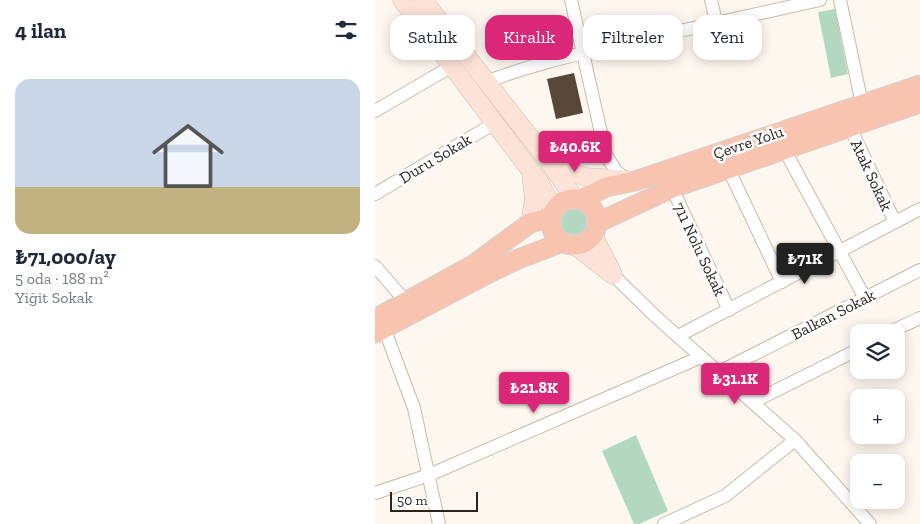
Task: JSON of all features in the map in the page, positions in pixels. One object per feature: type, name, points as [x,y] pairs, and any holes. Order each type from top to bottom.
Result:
[{"type":"main road","points":[[401,0],[540,183],[553,214],[551,225],[553,232],[613,275]]},
{"type":"main road","points":[[423,0],[578,200],[593,208],[596,215],[595,229],[613,275]]},
{"type":"main road","name":"Çevre Yolu","points":[[578,200],[605,187],[920,85]]},
{"type":"main road","name":"Çevre Yolu","points":[[595,229],[644,200],[672,188],[920,103]]},
{"type":"main road","points":[[550,164],[587,177],[631,180]]},
{"type":"main road","points":[[530,172],[534,200],[531,224]]},
{"type":"main road","points":[[378,327],[406,302],[473,265],[531,224],[553,214],[563,202],[578,200]]},
{"type":"main road","points":[[378,327],[518,259],[568,244],[588,241],[595,229]]},
{"type":"street","points":[[571,0],[606,155],[616,170],[631,180]]},
{"type":"street","points":[[711,0],[714,15]]},
{"type":"street","points":[[749,15],[821,0]]},
{"type":"street","points":[[839,0],[862,104]]},
{"type":"street","points":[[486,82],[519,69],[693,27]]},
{"type":"street","points":[[375,111],[452,66]]},
{"type":"street","name":"Duru Sokak","points":[[375,194],[495,123]]},
{"type":"street","name":"Atak Sokak","points":[[850,127],[895,222]]},
{"type":"street","points":[[784,149],[865,298]]},
{"type":"street","points":[[728,168],[781,282]]},
{"type":"street","name":"711 Nolu Sokak","points":[[672,188],[729,310]]},
{"type":"street","points":[[678,336],[920,209]]},
{"type":"street","points":[[375,266],[406,302]]},
{"type":"street","name":"Balkan Sokak","points":[[719,372],[920,270]]},
{"type":"street","points":[[613,275],[655,317],[795,440],[870,524]]},
{"type":"street","points":[[905,325],[920,318]]},
{"type":"street","points":[[378,327],[414,408],[439,524]]},
{"type":"street","points":[[753,402],[850,353]]},
{"type":"street","points":[[375,493],[429,475],[701,356]]},
{"type":"street","points":[[664,524],[725,496],[795,440]]},
{"type":"green space","points":[[835,9],[848,74],[831,78],[818,12]]},
{"type":"green space","points":[[572,205],[578,206],[583,210],[587,215],[587,227],[583,232],[578,236],[572,237],[566,236],[561,232],[557,227],[556,221],[557,215],[561,210],[566,206]]},
{"type":"green space","points":[[636,435],[668,511],[639,524],[634,524],[602,451]]},
{"type":"building","points":[[574,73],[583,113],[556,119],[547,79]]}]
